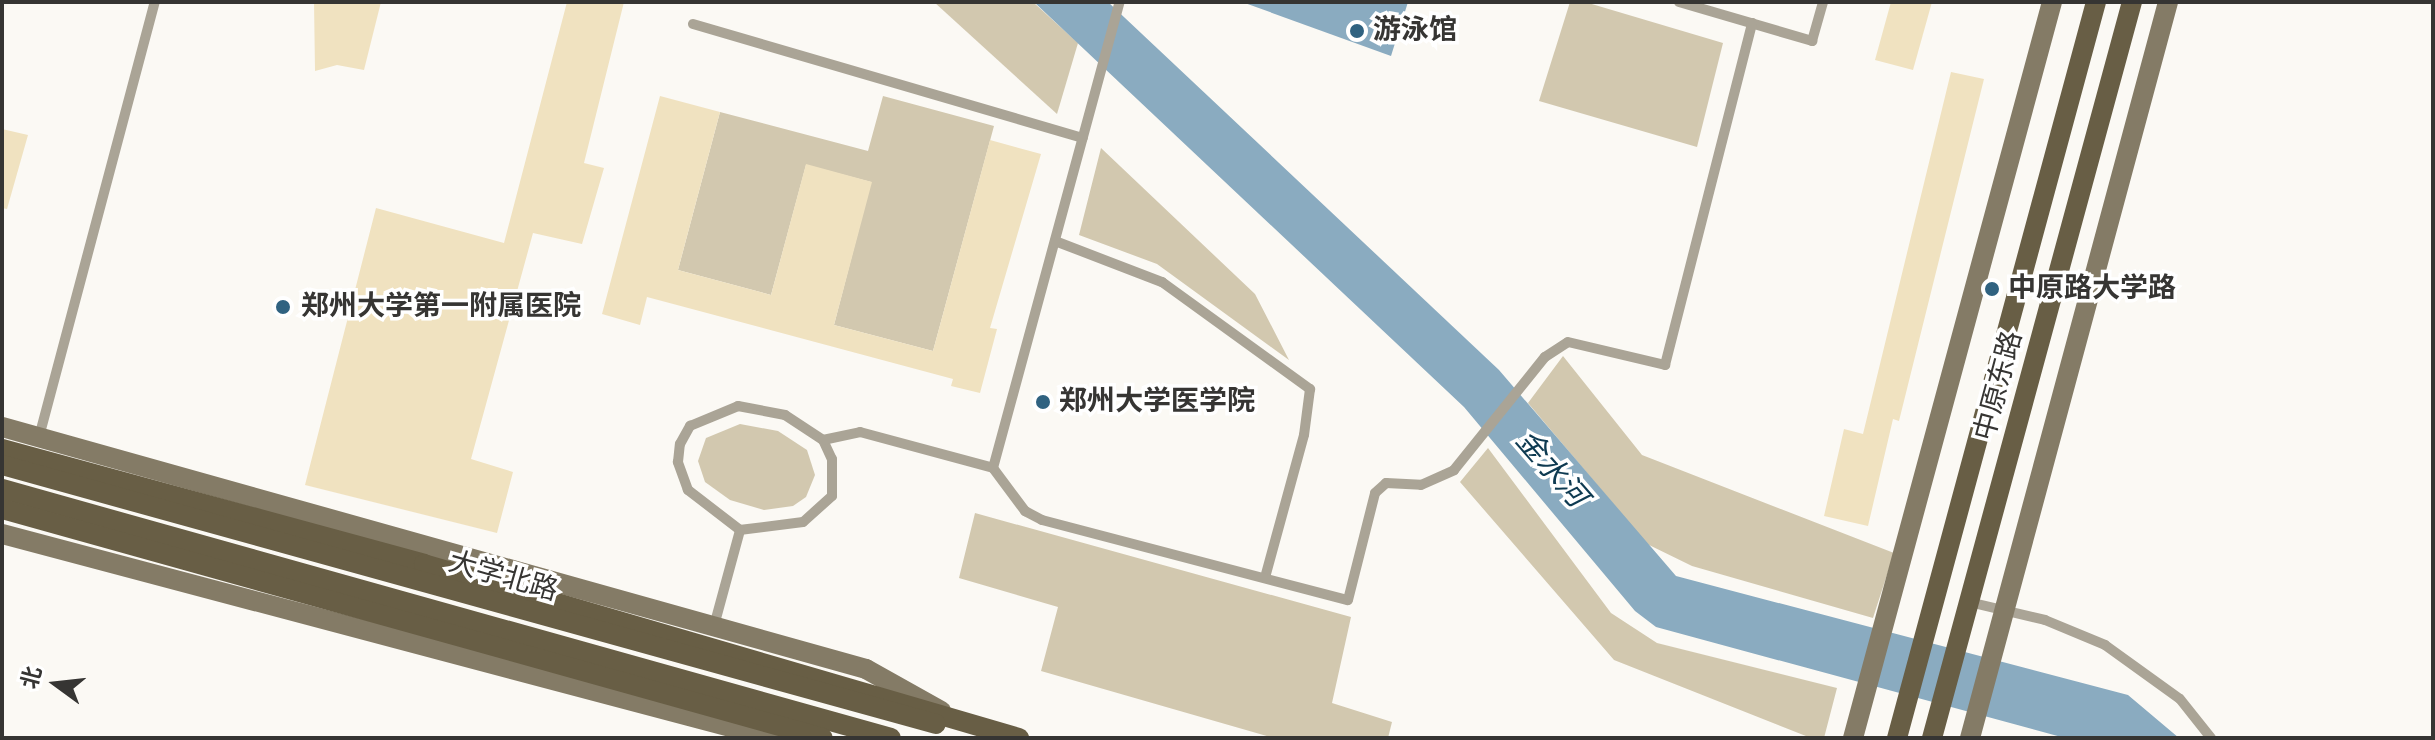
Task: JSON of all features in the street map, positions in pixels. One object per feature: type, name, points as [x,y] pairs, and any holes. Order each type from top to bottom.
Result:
[{"type":"main road","name":"中原东路","points":[[1898,735],[2096,2]]},
{"type":"main road","name":"中原东路","points":[[1932,738],[2132,2]]},
{"type":"main road","points":[[2,449],[424,564],[941,711],[1019,738]]},
{"type":"main road","name":"大学北路","points":[[2,465],[737,671],[990,738]]},
{"type":"main road","name":"大学北路","points":[[2,489],[891,738]]},
{"type":"main road","points":[[2,509],[823,738]]},
{"type":"street","points":[[1853,738],[2052,2]]},
{"type":"street","points":[[1970,738],[2168,2]]},
{"type":"street","points":[[2,427],[866,669],[941,711]]},
{"type":"street","points":[[2,534],[772,738]]},
{"type":"lane","points":[[39,437],[155,2]]},
{"type":"lane","points":[[993,468],[1120,2]]},
{"type":"lane","points":[[1679,2],[1812,41],[1823,2]]},
{"type":"lane","points":[[823,440],[860,432],[993,468],[1025,511],[1042,520],[1348,600],[1375,493],[1386,483],[1437,482],[1460,463],[1545,357],[1568,342],[1665,365],[1752,23]]},
{"type":"lane","points":[[693,24],[1083,138]]},
{"type":"lane","points":[[1055,241],[1162,282],[1310,389],[1304,435],[1265,578]]},
{"type":"lane","points":[[738,406],[785,415],[823,440],[835,476],[832,496],[821,510],[803,522],[740,530],[688,490],[678,462],[680,444],[690,426],[738,406]]},
{"type":"lane","points":[[714,626],[740,530]]},
{"type":"lane","points":[[1967,609],[2005,609],[2105,645],[2180,699],[2211,738]]},
{"type":"shaded area","points":[[934,2],[1033,2],[1078,43],[1057,114]]},
{"type":"shaded area","points":[[1570,2],[1585,2],[1723,43],[1697,147],[1539,101]]},
{"type":"shaded area","points":[[883,96],[994,126],[933,351],[834,325],[871,182],[806,165],[771,295],[678,270],[720,112],[868,151]]},
{"type":"shaded area","points":[[1101,148],[1255,294],[1289,360],[1157,264],[1079,235]]},
{"type":"shaded area","points":[[1563,356],[1642,455],[1894,553],[1873,618],[1692,566],[1647,544],[1528,403]]},
{"type":"shaded area","points":[[740,424],[778,431],[807,450],[815,475],[806,497],[793,506],[764,510],[730,500],[705,482],[698,461],[706,438]]},
{"type":"shaded area","points":[[1488,448],[1611,613],[1657,643],[1837,688],[1824,738],[1811,738],[1614,660],[1460,482]]},
{"type":"shaded area","points":[[975,513],[1351,617],[1332,703],[1392,722],[1388,738],[1274,738],[1041,671],[1058,607],[959,578]]},
{"type":"water","name":"金水河","points":[[1034,2],[1108,2],[1499,370],[1676,576],[2128,695],[2179,738],[2065,738],[1656,627],[1635,611],[1464,407]]},
{"type":"water","name":"游泳馆","points":[[1242,2],[1408,2],[1391,56]]},
{"type":"building","points":[[314,2],[381,2],[364,70],[337,65],[315,71]]},
{"type":"building","points":[[567,2],[624,2],[584,163],[604,168],[582,244],[533,233],[471,459],[513,472],[497,533],[305,485],[376,208],[504,243]]},
{"type":"building","points":[[1891,2],[1932,2],[1913,70],[1875,60]]},
{"type":"building","points":[[1951,72],[1984,79],[1899,421],[1893,419],[1868,526],[1824,516],[1844,429],[1863,434]]},
{"type":"building","points":[[660,96],[720,112],[678,270],[771,295],[806,164],[872,182],[834,325],[933,351],[990,140],[1041,154],[990,328],[997,329],[980,393],[951,386],[953,379],[647,297],[640,325],[602,314]]},
{"type":"building","points":[[2,129],[28,135],[7,209],[2,208]]},
{"type":"place","name":"游泳馆","points":[[1357,31]]},
{"type":"place","name":"中原路大学路","points":[[1992,289]]},
{"type":"place","name":"郑州大学第一附属医院","points":[[283,307]]},
{"type":"place","name":"郑州大学医学院","points":[[1043,402]]}]
